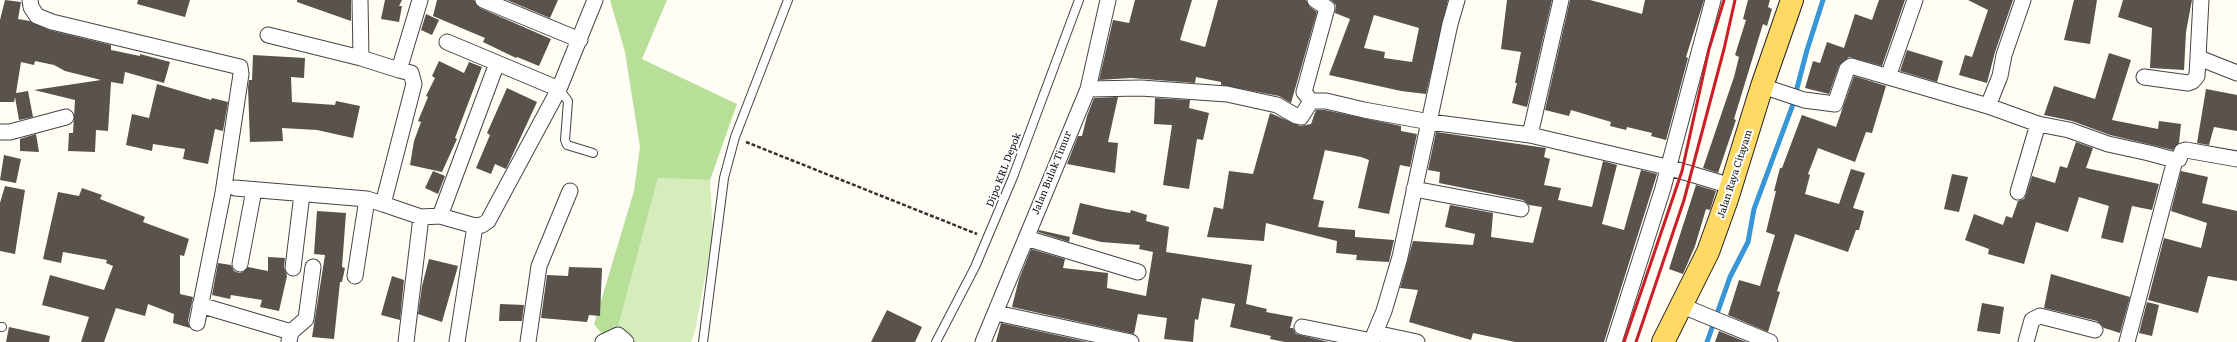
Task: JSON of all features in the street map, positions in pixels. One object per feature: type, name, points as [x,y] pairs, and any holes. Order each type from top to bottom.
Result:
[{"type":"main road","name":"Jalan Raya Citayam","points":[[1664,342],[1680,305],[1708,252],[1766,88],[1792,0]]},
{"type":"street","points":[[30,0],[31,8],[37,16],[52,22],[240,67],[241,74],[224,185],[197,323]]},
{"type":"street","points":[[360,0],[361,58]]},
{"type":"street","points":[[399,70],[420,0]]},
{"type":"street","points":[[483,0],[580,40]]},
{"type":"street","points":[[235,188],[366,199],[420,217],[440,216],[475,226],[482,225],[488,221],[559,89],[595,0]]},
{"type":"street","name":"Jalan Bulak Timur","points":[[983,342],[1088,89],[1108,0]]},
{"type":"street","points":[[1311,101],[1304,92],[1327,8],[1315,0]]},
{"type":"street","points":[[1373,339],[1384,311],[1400,257],[1450,24],[1457,0]]},
{"type":"street","points":[[1530,135],[1561,0]]},
{"type":"street","points":[[1614,342],[1668,167],[1713,0]]},
{"type":"street","points":[[1888,77],[1915,0]]},
{"type":"street","points":[[1988,106],[2000,76],[2004,55],[2023,0]]},
{"type":"street","points":[[2144,77],[2181,83],[2193,81],[2196,76],[2199,58],[2201,0]]},
{"type":"street","points":[[268,35],[361,58],[411,73],[414,84],[383,204]]},
{"type":"street","points":[[447,42],[559,89]]},
{"type":"street","points":[[2199,58],[2237,73]]},
{"type":"street","points":[[440,216],[497,63]]},
{"type":"street","points":[[1766,88],[1815,102],[1835,104],[1849,66],[1988,106],[2038,124],[2069,130],[2108,144],[2175,160],[2179,159],[2182,151],[2186,150],[2237,159]]},
{"type":"street","points":[[1088,89],[1141,88],[1227,94],[1278,105],[1296,116],[1301,117],[1311,101]]},
{"type":"street","points":[[1311,101],[1326,101],[1364,110],[1430,122],[1530,135],[1668,167],[1732,186]]},
{"type":"street","points":[[0,132],[10,132],[66,117]]},
{"type":"street","points":[[2018,192],[2038,124]]},
{"type":"street","points":[[2127,342],[2175,160]]},
{"type":"street","points":[[1414,189],[1521,209]]},
{"type":"street","points":[[240,264],[254,190]]},
{"type":"street","points":[[528,342],[539,266],[570,191]]},
{"type":"street","points":[[293,268],[302,194]]},
{"type":"street","points":[[355,276],[366,199]]},
{"type":"street","points":[[406,342],[420,217]]},
{"type":"street","points":[[457,342],[475,226]]},
{"type":"street","points":[[1026,238],[1138,272]]},
{"type":"street","points":[[200,305],[290,337],[306,319],[313,267]]},
{"type":"street","points":[[1680,305],[1769,342]]},
{"type":"street","points":[[996,313],[1111,340],[1132,342]]},
{"type":"street","points":[[2026,342],[2032,320],[2040,316],[2095,330]]},
{"type":"street","points":[[1302,328],[1373,339],[1417,342]]},
{"type":"street","points":[[603,342],[618,335],[626,342]]},
{"type":"lane","points":[[703,342],[724,178],[735,137],[788,0]]},
{"type":"lane","name":"Dipo KRL Depok","points":[[936,342],[975,267],[1012,177],[1079,0]]},
{"type":"lane","points":[[559,89],[568,101],[565,140],[567,145],[593,153]]},
{"type":"path","points":[[735,137],[987,238]]},
{"type":"green space","points":[[610,0],[667,0],[642,59],[737,104],[710,180],[658,178],[614,342],[609,342],[594,324],[634,191],[640,147],[625,52]]},
{"type":"green space","points":[[658,178],[710,180],[713,235],[695,331],[691,342],[614,342]]},
{"type":"building","points":[[5,0],[21,2],[18,19],[30,21],[49,30],[111,45],[111,50],[140,56],[140,54],[170,62],[164,83],[125,72],[123,84],[111,82],[108,131],[96,130],[95,152],[68,151],[69,133],[73,133],[75,100],[34,90],[101,80],[65,71],[54,65],[35,61],[34,65],[21,62],[16,93],[28,91],[33,117],[19,120],[15,97],[14,102],[0,102],[0,20]]},
{"type":"building","points":[[138,0],[190,0],[185,17],[137,4]]},
{"type":"building","points":[[297,0],[351,0],[351,21],[297,2]]},
{"type":"building","points":[[385,0],[402,0],[399,6],[402,6],[399,22],[381,19]]},
{"type":"building","points":[[437,0],[474,0],[480,8],[551,39],[539,66],[517,57],[516,58],[483,42],[485,38],[433,16]]},
{"type":"building","points":[[507,0],[558,0],[550,18]]},
{"type":"building","points":[[1135,0],[1192,0],[1180,40],[1205,47],[1218,0],[1306,0],[1310,7],[1317,12],[1291,103],[1279,96],[1221,85],[1221,82],[1196,77],[1195,83],[1131,78],[1099,80],[1113,20],[1129,23]]},
{"type":"building","points":[[1331,0],[1448,0],[1426,94],[1401,91],[1329,75],[1350,19],[1335,13],[1336,5]],"holes":[[[1374,15],[1419,28],[1412,62],[1384,58],[1385,52],[1364,48]]]},
{"type":"building","points":[[1507,0],[1552,0],[1527,107],[1512,103],[1517,83],[1515,83],[1521,52],[1501,49]]},
{"type":"building","points":[[1570,0],[1590,0],[1642,14],[1645,0],[1704,0],[1686,57],[1688,58],[1666,140],[1651,136],[1652,133],[1627,127],[1626,130],[1610,126],[1611,122],[1571,110],[1569,116],[1545,110]]},
{"type":"building","points":[[1748,0],[1770,0],[1768,7],[1772,9],[1767,26],[1763,24],[1734,119],[1736,120],[1718,173],[1703,168],[1734,77],[1739,57],[1735,55],[1746,20],[1743,19]]},
{"type":"building","points":[[1879,0],[1905,0],[1882,66],[1849,57],[1839,66],[1829,94],[1805,88],[1813,61],[1820,63],[1827,42],[1844,48],[1855,14],[1872,20]]},
{"type":"building","points":[[1968,0],[2013,0],[1995,52],[1987,83],[1959,75],[1965,55],[1972,57],[1988,10]]},
{"type":"building","points":[[2074,0],[2097,0],[2090,44],[2064,40]]},
{"type":"building","points":[[2123,0],[2192,0],[2186,32],[2184,70],[2150,68],[2152,28],[2118,17]]},
{"type":"building","points":[[426,14],[439,20],[432,35],[421,30]]},
{"type":"building","points":[[1907,50],[1943,61],[1937,82],[1900,71]]},
{"type":"building","points":[[2109,53],[2131,60],[2112,120],[2158,129],[2159,121],[2181,124],[2179,143],[2173,150],[2110,135],[2072,121],[2044,115],[2054,86],[2095,99]]},
{"type":"building","points":[[253,55],[305,58],[304,78],[291,77],[292,102],[335,105],[336,101],[360,106],[353,138],[317,130],[282,128],[283,141],[250,142],[248,87],[249,80],[252,80]]},
{"type":"building","points":[[439,61],[464,73],[469,62],[482,67],[455,138],[457,139],[442,172],[410,165],[414,141],[421,122],[418,121],[428,97],[426,96],[435,78],[432,76]]},
{"type":"building","points":[[1854,76],[1886,86],[1872,133],[1866,132],[1855,162],[1818,148],[1808,174],[1810,175],[1805,194],[1839,204],[1851,169],[1865,173],[1853,208],[1864,211],[1859,230],[1856,230],[1848,252],[1795,234],[1777,291],[1780,292],[1768,332],[1728,315],[1739,280],[1760,286],[1775,235],[1766,232],[1776,191],[1774,191],[1780,168],[1782,168],[1802,115],[1836,127]]},
{"type":"building","points":[[157,84],[211,100],[212,98],[228,102],[223,131],[215,129],[208,164],[183,159],[185,149],[153,144],[152,151],[126,145],[132,114],[149,118]]},
{"type":"building","points":[[507,88],[537,102],[506,169],[495,164],[491,174],[476,168],[490,135],[487,133]]},
{"type":"building","points":[[2206,89],[2237,95],[2237,131],[2214,127],[2209,145],[2197,143]]},
{"type":"building","points":[[1118,97],[1108,142],[1118,143],[1115,173],[1067,164],[1078,136],[1082,136],[1087,116],[1094,98]]},
{"type":"building","points":[[1155,98],[1190,100],[1189,108],[1209,113],[1203,140],[1197,139],[1189,189],[1163,185],[1172,125],[1154,124]]},
{"type":"building","points":[[1316,110],[1325,110],[1401,126],[1401,131],[1417,134],[1410,167],[1400,165],[1389,214],[1358,208],[1369,160],[1361,157],[1325,150],[1313,199],[1324,201],[1318,227],[1355,230],[1355,237],[1394,240],[1389,262],[1356,260],[1357,255],[1336,253],[1337,241],[1266,223],[1264,241],[1207,237],[1214,207],[1223,209],[1229,171],[1253,174],[1270,113],[1300,126],[1311,124]]},
{"type":"building","points":[[1436,132],[1546,148],[1544,157],[1550,159],[1544,185],[1561,188],[1558,200],[1592,207],[1603,161],[1617,165],[1602,224],[1624,230],[1641,170],[1657,174],[1604,342],[1515,342],[1473,333],[1471,340],[1409,322],[1418,290],[1400,288],[1413,241],[1473,245],[1475,234],[1445,227],[1450,205],[1493,213],[1491,237],[1533,243],[1542,207],[1529,205],[1523,200],[1439,183],[1440,172],[1428,170]]},
{"type":"building","points":[[36,134],[39,152],[20,151],[20,139]]},
{"type":"building","points":[[2076,142],[2093,148],[2086,168],[2159,184],[2152,210],[2132,206],[2123,243],[2101,238],[2109,206],[2079,197],[2068,232],[2036,222],[2024,264],[1988,254],[1989,249],[1965,240],[1974,214],[2003,225],[2006,216],[2012,218],[2018,201],[2024,199],[2026,195],[2032,176],[2055,183],[2060,166],[2067,168]]},
{"type":"building","points":[[4,155],[21,159],[16,183],[0,180]]},
{"type":"building","points":[[433,171],[445,176],[438,194],[425,188]]},
{"type":"building","points":[[2181,171],[2208,177],[2202,203],[2237,211],[2237,281],[2208,276],[2198,313],[2148,300],[2164,238],[2201,248],[2207,223],[2171,211]]},
{"type":"building","points":[[1952,174],[1968,177],[1959,212],[1944,209]]},
{"type":"building","points":[[1696,185],[1716,191],[1710,210],[1706,209],[1695,246],[1683,274],[1669,269]]},
{"type":"building","points":[[5,186],[25,190],[15,254],[0,251],[0,203]]},
{"type":"building","points":[[82,188],[102,195],[100,199],[145,217],[143,222],[189,239],[184,256],[180,255],[180,294],[193,297],[188,321],[190,328],[173,323],[174,314],[148,304],[145,316],[116,308],[104,342],[81,342],[89,317],[42,305],[50,275],[104,290],[113,266],[106,263],[107,260],[63,252],[61,263],[43,259],[58,192],[79,196]]},
{"type":"building","points":[[1080,203],[1130,213],[1131,210],[1147,215],[1146,221],[1169,227],[1166,252],[1252,265],[1246,304],[1267,309],[1266,312],[1293,317],[1290,328],[1293,328],[1296,334],[1329,342],[1285,342],[1270,339],[1271,336],[1230,327],[1235,304],[1202,298],[1198,320],[1195,319],[1193,342],[1164,339],[1167,318],[1138,314],[1134,334],[1012,307],[1019,279],[1031,249],[1065,259],[1063,268],[1108,273],[1107,288],[1146,296],[1153,252],[1139,249],[1140,245],[1101,242],[1072,234]]},
{"type":"building","points":[[317,211],[346,213],[342,267],[345,268],[342,282],[340,282],[334,339],[312,337],[325,255],[314,254]]},
{"type":"building","points":[[1039,230],[1070,237],[1069,242],[1038,232]]},
{"type":"building","points":[[268,257],[285,258],[284,267],[287,276],[279,311],[260,307],[262,300],[231,295],[230,299],[212,295],[218,263],[231,265],[234,271],[239,273],[243,272],[248,267],[268,271]]},
{"type":"building","points":[[429,259],[458,266],[442,322],[418,314],[422,286]]},
{"type":"building","points":[[569,267],[602,268],[600,316],[589,315],[587,322],[541,318],[547,275],[568,276]]},
{"type":"building","points":[[2051,274],[2130,297],[2120,333],[2104,328],[2097,321],[2044,308]]},
{"type":"building","points":[[392,276],[404,280],[400,320],[381,315]]},
{"type":"building","points":[[2147,302],[2159,305],[2152,336],[2139,333]]},
{"type":"building","points":[[1982,303],[2004,307],[2000,334],[1977,331]]},
{"type":"building","points":[[500,304],[524,305],[522,321],[499,321]]},
{"type":"building","points":[[887,310],[922,327],[915,342],[871,342]]},
{"type":"building","points":[[1001,323],[1088,342],[996,342]]},
{"type":"building","points":[[9,327],[50,336],[49,342],[6,342]]},
{"type":"building","points":[[1719,331],[1746,342],[1715,342]]},
{"type":"waterway","points":[[1707,342],[1730,277],[1748,242],[1754,209],[1792,107],[1807,50],[1823,0]]},
{"type":"railway","points":[[1624,342],[1682,171],[1709,49],[1724,0]]},
{"type":"railway","points":[[1636,342],[1684,200],[1724,49],[1735,0]]}]
